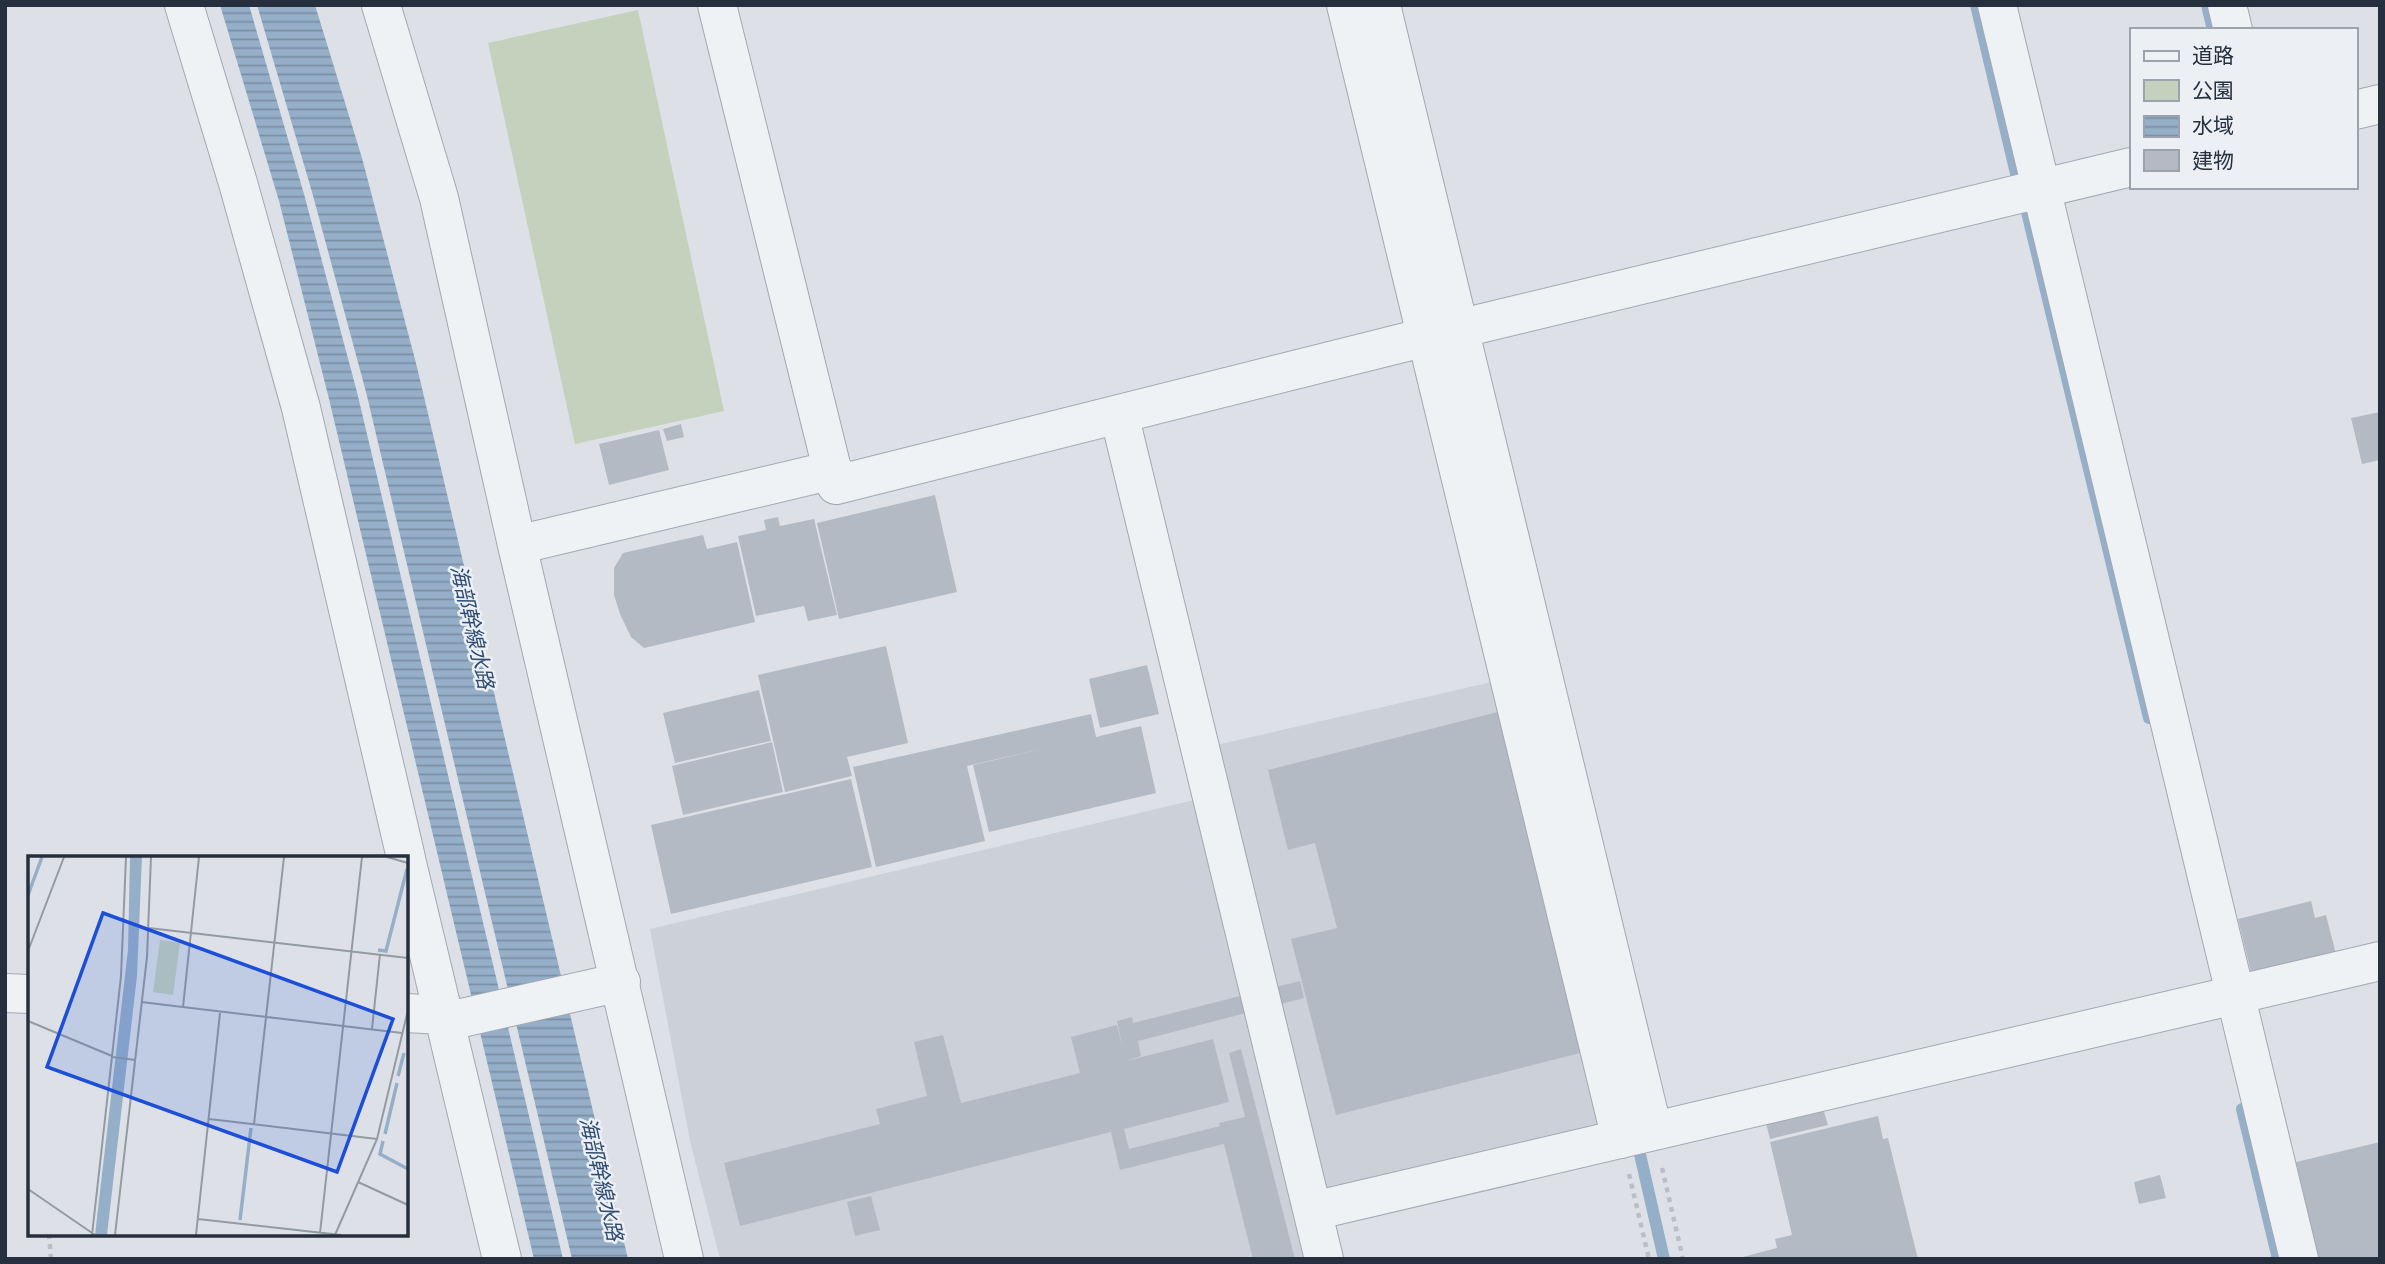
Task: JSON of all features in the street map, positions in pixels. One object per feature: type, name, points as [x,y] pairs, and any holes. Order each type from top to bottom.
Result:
[{"type":"street","points":[[184,5],[239,183],[301,408],[406,856]]},
{"type":"street","points":[[381,5],[439,198],[684,1259]]},
{"type":"street","points":[[717,5],[836,485],[1442,333],[2130,167]]},
{"type":"street","points":[[1346,5],[1442,333],[1637,1135]]},
{"type":"street","points":[[1381,5],[1442,333]]},
{"type":"street","points":[[1997,5],[2299,1259]]},
{"type":"street","points":[[2227,5],[2233,28]]},
{"type":"street","points":[[2357,110],[2380,104]]},
{"type":"street","points":[[1119,414],[1324,1259]]},
{"type":"street","points":[[517,545],[833,470]]},
{"type":"street","points":[[408,868],[439,1017],[502,1259]]},
{"type":"street","points":[[1313,1211],[2380,961]]},
{"type":"street","points":[[439,1017],[571,994],[621,982]]},
{"type":"street","points":[[5,993],[28,994]]},
{"type":"path","points":[[1637,1135],[1649,1259]]},
{"type":"path","points":[[1637,1135],[1683,1259]]},
{"type":"path","points":[[49,1236],[51,1259]]},
{"type":"shaded area","points":[[1505,679],[1612,1125],[1293,1200],[1306,1259],[720,1259],[690,1141],[650,929],[1194,800],[1216,745]]},
{"type":"green space","points":[[638,10],[724,411],[575,444],[488,43]]},
{"type":"water","points":[[220,5],[249,5],[304,194],[357,392],[563,1259],[534,1259],[329,399],[279,201]]},
{"type":"water","name":"海部幹線水路","points":[[257,5],[315,5],[362,158],[417,367],[628,1259],[572,1259],[366,392],[312,192]]},
{"type":"building","points":[[2380,412],[2380,460],[2362,464],[2351,418]]},
{"type":"building","points":[[681,424],[684,437],[667,441],[663,429]]},
{"type":"building","points":[[659,430],[669,470],[609,485],[599,444]]},
{"type":"building","points":[[935,495],[957,592],[839,619],[817,523]]},
{"type":"building","points":[[778,517],[780,526],[814,519],[837,615],[808,621],[804,606],[756,616],[738,536],[766,530],[764,520]]},
{"type":"building","points":[[703,535],[707,549],[737,542],[755,622],[644,648],[631,637],[620,614],[614,595],[614,568],[623,553]]},
{"type":"building","points":[[886,646],[908,743],[847,757],[852,776],[785,792],[758,675]]},
{"type":"building","points":[[1147,665],[1159,714],[1100,728],[1089,679]]},
{"type":"building","points":[[759,690],[771,741],[675,763],[663,713]]},
{"type":"building","points":[[1498,712],[1584,1052],[1336,1115],[1291,939],[1337,928],[1315,843],[1288,850],[1268,770]]},
{"type":"building","points":[[1091,714],[1096,737],[1141,726],[1156,793],[989,832],[973,765],[1050,747],[967,766],[985,841],[876,867],[853,767]]},
{"type":"building","points":[[772,742],[783,792],[683,815],[672,766]]},
{"type":"building","points":[[851,779],[872,867],[671,914],[651,825]]},
{"type":"building","points":[[2311,901],[2315,918],[2326,915],[2336,954],[2252,976],[2238,919]]},
{"type":"building","points":[[1300,981],[1304,998],[1138,1041],[1141,1056],[1126,1061],[1213,1039],[1229,1102],[1124,1129],[1129,1149],[1245,1117],[1229,1053],[1241,1049],[1295,1259],[1253,1259],[1224,1144],[1120,1170],[1111,1132],[740,1226],[724,1163],[880,1124],[876,1109],[927,1096],[914,1042],[943,1035],[961,1103],[1080,1073],[1071,1037],[1117,1025],[1123,1049],[1117,1021],[1132,1017],[1133,1023]]},
{"type":"building","points":[[1822,1105],[1828,1125],[1770,1139],[1765,1119]]},
{"type":"building","points":[[1878,1116],[1883,1139],[1888,1138],[1918,1259],[1735,1259],[1777,1248],[1775,1239],[1792,1235],[1770,1142]]},
{"type":"building","points":[[2380,1142],[2380,1259],[2319,1259],[2296,1162]]},
{"type":"building","points":[[2160,1175],[2166,1198],[2139,1204],[2134,1182]]},
{"type":"building","points":[[871,1196],[880,1230],[855,1236],[847,1202]]},
{"type":"waterway","points":[[1976,5],[2018,182],[2012,184]]},
{"type":"waterway","points":[[2207,5],[2213,28]]},
{"type":"waterway","points":[[2026,208],[2149,718]]},
{"type":"waterway","points":[[2242,1109],[2278,1259]]},
{"type":"waterway","points":[[1639,1150],[1664,1259]]}]
